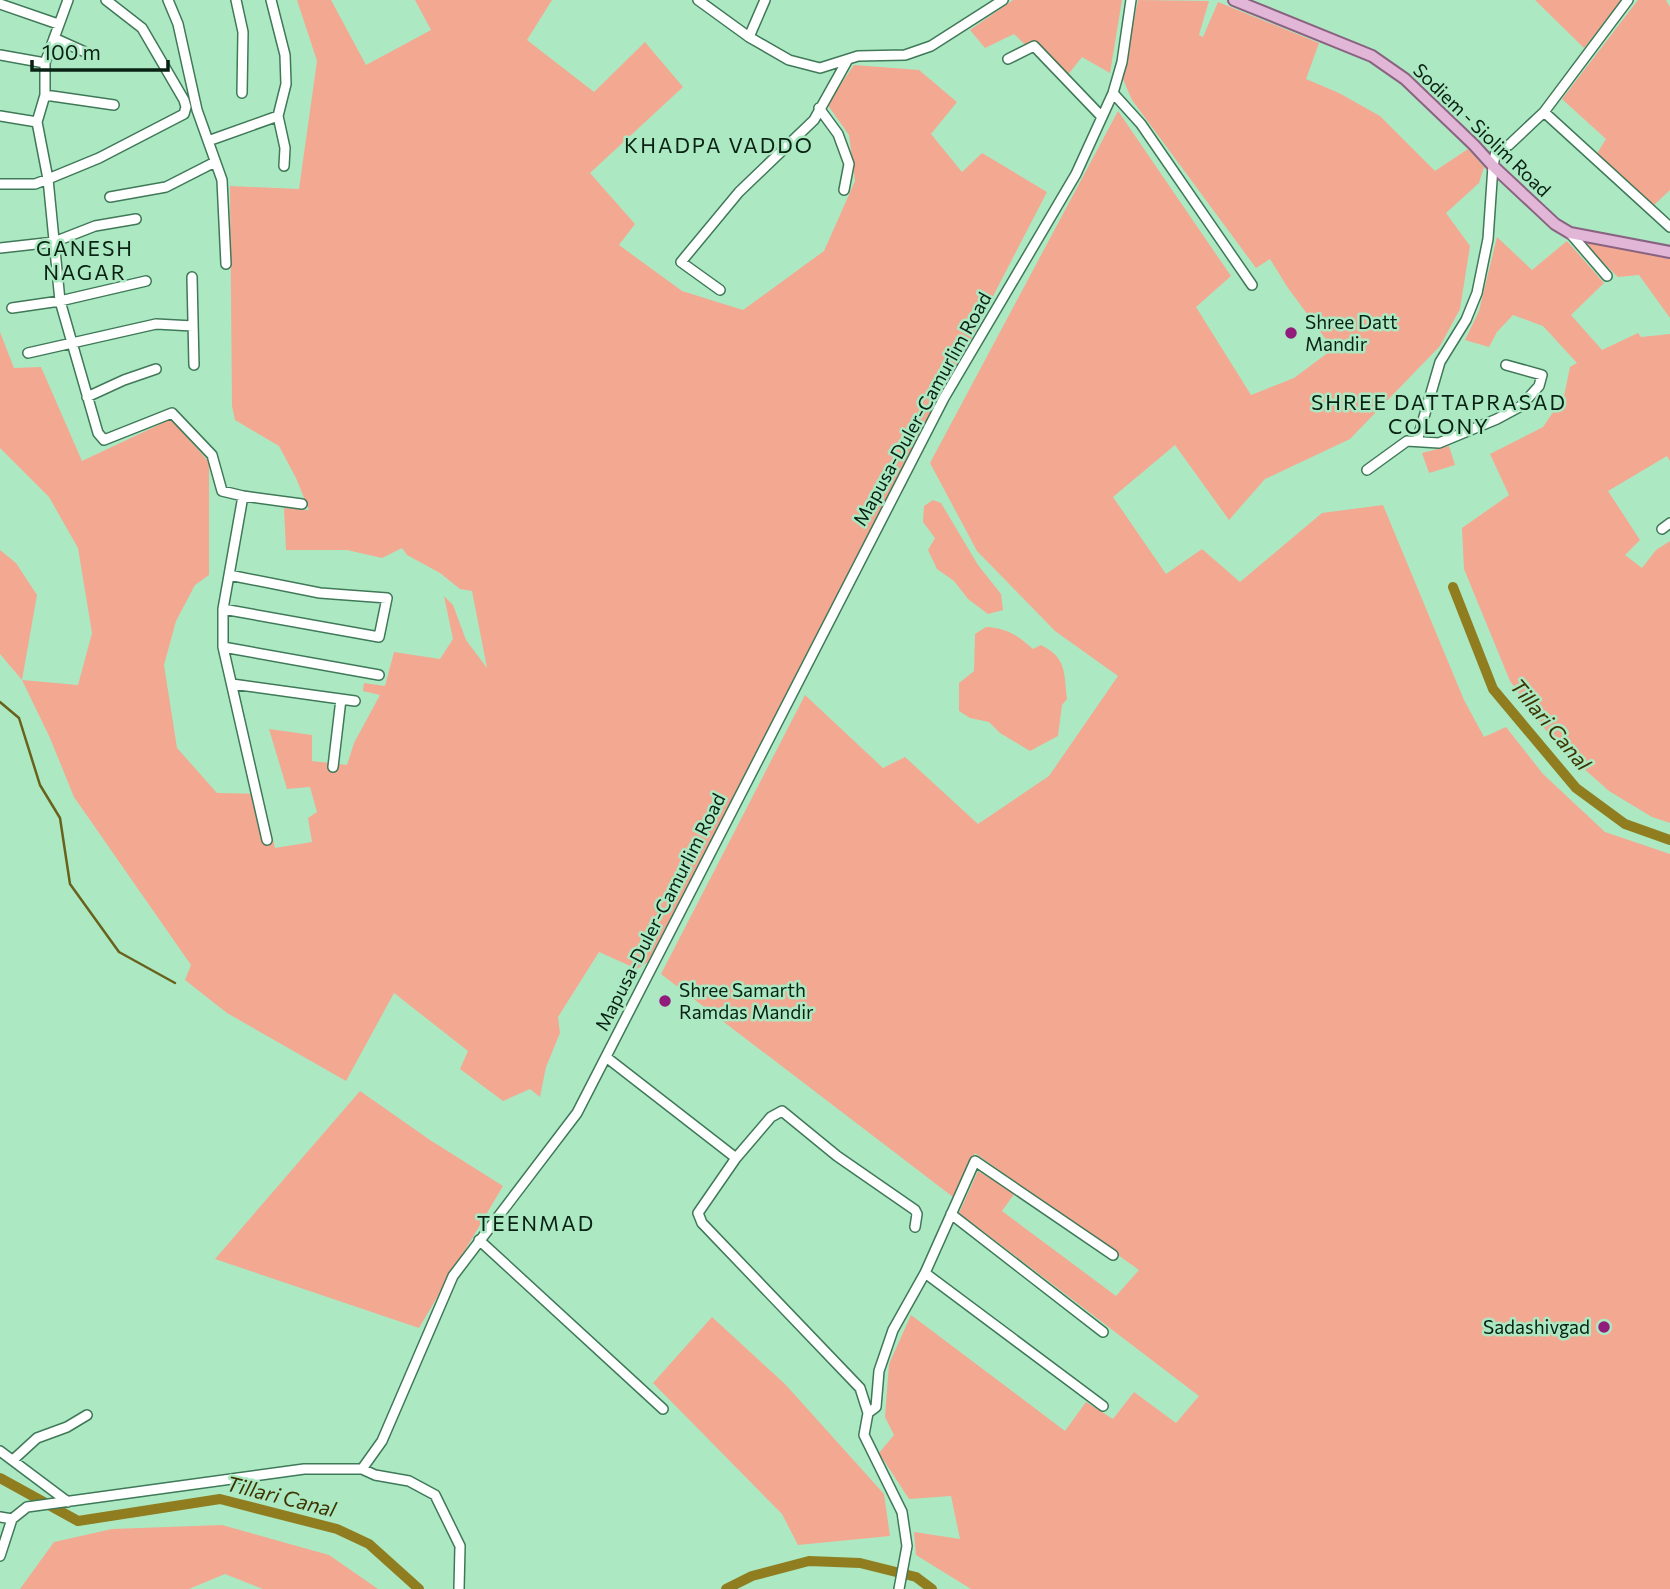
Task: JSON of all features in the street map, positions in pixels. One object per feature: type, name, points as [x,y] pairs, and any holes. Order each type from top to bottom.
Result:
[{"type":"main road","name":"Sodiem - Siolim Road","points":[[1234,0],[1372,56],[1405,79],[1555,224],[1570,233],[1670,252]]},
{"type":"street","points":[[68,0],[45,62],[45,95],[37,122],[48,179],[60,301],[99,433],[104,440],[172,413],[212,455],[222,491],[302,504]]},
{"type":"street","points":[[0,184],[35,184],[124,145],[184,114],[186,107],[142,28],[106,0]]},
{"type":"street","points":[[168,0],[178,24],[197,110],[222,180],[226,264]]},
{"type":"street","points":[[236,0],[243,32],[242,93]]},
{"type":"street","points":[[271,0],[285,55],[286,84],[278,116],[285,149],[284,166]]},
{"type":"street","points":[[698,0],[749,37],[789,60],[820,68],[858,56],[905,55],[931,46],[1003,0]]},
{"type":"street","points":[[749,37],[765,0]]},
{"type":"street","name":"Mapusa-Duler-Camurlim Road","points":[[362,1469],[382,1441],[453,1276],[577,1113],[944,398],[1076,174],[1113,93],[1122,62],[1131,0]]},
{"type":"street","points":[[1417,441],[1440,362],[1466,320],[1477,293],[1488,239],[1496,151],[1509,145],[1544,112],[1628,0]]},
{"type":"street","points":[[0,4],[58,24]]},
{"type":"street","points":[[54,38],[94,57]]},
{"type":"street","points":[[1008,59],[1034,46],[1102,117]]},
{"type":"street","points":[[0,55],[45,62]]},
{"type":"street","points":[[720,290],[681,262],[739,192],[814,120],[846,61]]},
{"type":"street","points":[[1113,93],[1141,124],[1252,285]]},
{"type":"street","points":[[45,95],[114,105]]},
{"type":"street","points":[[819,108],[838,134],[849,164],[844,190]]},
{"type":"street","points":[[1544,112],[1670,227]]},
{"type":"street","points":[[0,116],[37,122]]},
{"type":"street","points":[[208,141],[278,116]]},
{"type":"street","points":[[110,197],[166,187],[215,162]]},
{"type":"street","points":[[0,248],[54,242],[95,226],[136,219]]},
{"type":"street","points":[[1570,233],[1607,276]]},
{"type":"street","points":[[192,277],[194,365]]},
{"type":"street","points":[[12,308],[60,301],[146,281]]},
{"type":"street","points":[[28,353],[73,345],[156,324],[193,326]]},
{"type":"street","points":[[1367,470],[1408,441],[1439,443],[1497,419],[1521,405],[1539,386],[1542,375],[1506,365]]},
{"type":"street","points":[[87,397],[156,369]]},
{"type":"street","points":[[243,496],[223,609],[223,647],[267,840]]},
{"type":"street","points":[[223,609],[379,637],[387,598],[320,593],[229,575]]},
{"type":"street","points":[[223,647],[379,676]]},
{"type":"street","points":[[232,684],[355,701]]},
{"type":"street","points":[[333,767],[341,699]]},
{"type":"street","points":[[606,1058],[736,1158]]},
{"type":"street","points":[[900,1584],[906,1546],[902,1512],[864,1435],[868,1413],[860,1388],[702,1223],[698,1213],[736,1158],[771,1117],[782,1111],[837,1156],[915,1210],[915,1227]]},
{"type":"street","points":[[868,1413],[876,1408],[879,1371],[893,1330],[925,1273],[975,1161],[1114,1255]]},
{"type":"street","points":[[951,1214],[1103,1332]]},
{"type":"street","points":[[479,1240],[663,1409]]},
{"type":"street","points":[[925,1273],[1103,1406]]},
{"type":"street","points":[[13,1460],[37,1438],[66,1427],[87,1415]]},
{"type":"street","points":[[0,1451],[68,1502]]},
{"type":"street","points":[[0,1556],[12,1519],[27,1507],[304,1469],[362,1469],[375,1475],[409,1481],[435,1495],[460,1546],[459,1589]]},
{"type":"street","points":[[0,1517],[12,1519]]},
{"type":"shaded area","points":[[297,0],[331,0],[366,65],[431,30],[415,0],[552,0],[527,40],[594,92],[645,42],[683,87],[590,173],[635,224],[619,245],[682,291],[743,310],[824,251],[855,181],[849,135],[827,104],[854,65],[919,70],[957,102],[931,134],[962,172],[982,153],[1047,192],[648,962],[637,969],[599,952],[558,1017],[560,1033],[546,1067],[540,1097],[530,1089],[503,1101],[460,1069],[468,1051],[394,993],[346,1081],[227,1013],[185,980],[191,965],[74,797],[22,680],[78,685],[92,633],[78,548],[49,497],[0,448],[0,332],[14,368],[41,367],[82,461],[171,419],[209,462],[209,575],[195,585],[176,621],[164,665],[177,748],[217,793],[262,794],[275,848],[312,842],[308,818],[317,812],[310,787],[287,789],[269,729],[312,735],[312,761],[347,765],[354,743],[380,695],[363,691],[364,683],[385,686],[394,652],[440,659],[453,639],[444,596],[453,605],[466,640],[487,668],[472,591],[460,589],[440,573],[407,555],[402,548],[382,558],[347,550],[286,550],[284,508],[309,510],[279,446],[235,420],[232,406],[230,186],[299,189],[317,61]]},
{"type":"shaded area","points":[[1013,0],[1122,0],[1110,73],[1082,57],[1063,81],[1014,34],[985,48],[970,30]]},
{"type":"shaded area","points":[[1138,0],[1209,1],[1199,35],[1203,37],[1218,2],[1319,43],[1306,79],[1339,93],[1380,116],[1435,171],[1468,149],[1484,167],[1479,183],[1446,213],[1470,246],[1460,309],[1440,346],[1350,439],[1265,479],[1229,520],[1175,445],[1113,497],[1166,574],[1202,549],[1240,582],[1322,513],[1383,505],[1464,700],[1484,737],[1506,727],[1543,774],[1605,832],[1670,854],[1670,1589],[971,1589],[916,1555],[914,1532],[960,1539],[951,1496],[909,1499],[879,1453],[894,1435],[885,1417],[889,1364],[911,1315],[1065,1431],[1086,1402],[1113,1419],[1134,1392],[1176,1423],[1199,1396],[959,1213],[978,1171],[1015,1193],[1002,1211],[1116,1296],[1139,1270],[975,1153],[957,1200],[661,974],[805,695],[883,768],[905,757],[978,824],[1049,776],[1118,676],[1055,631],[977,551],[930,463],[1118,111],[1231,276],[1196,307],[1251,395],[1294,378],[1333,349],[1270,259],[1256,268],[1132,100],[1122,77]]},
{"type":"shaded area","points":[[1535,0],[1622,0],[1584,48]]},
{"type":"shaded area","points":[[1638,0],[1666,0],[1670,7],[1670,190],[1654,205],[1596,155],[1606,139],[1562,99]]},
{"type":"shaded area","points":[[1497,237],[1532,270],[1567,241],[1604,283],[1571,315],[1602,350],[1638,333],[1641,337],[1670,334],[1670,461],[1667,456],[1608,491],[1640,540],[1625,555],[1642,568],[1656,550],[1670,541],[1670,823],[1652,817],[1609,791],[1556,744],[1510,681],[1464,569],[1462,528],[1509,495],[1490,454],[1543,427],[1564,396],[1570,367],[1577,363],[1543,326],[1513,315],[1497,332],[1489,347],[1465,340],[1479,311]]},
{"type":"shaded area","points":[[1587,242],[1670,258],[1670,318],[1639,275],[1618,277],[1590,250]]},
{"type":"shaded area","points":[[1449,446],[1455,465],[1429,473],[1422,453]]},
{"type":"shaded area","points":[[933,500],[941,503],[978,565],[1001,594],[1003,610],[988,614],[968,599],[954,581],[937,569],[928,550],[935,538],[923,522],[924,506]]},
{"type":"shaded area","points":[[0,550],[16,563],[37,595],[22,680],[0,654]]},
{"type":"shaded area","points":[[986,627],[1011,633],[1033,649],[1041,645],[1056,655],[1063,667],[1067,699],[1062,705],[1058,736],[1030,751],[1000,733],[989,722],[970,718],[959,711],[959,683],[974,671],[975,634]]},
{"type":"shaded area","points":[[360,1091],[503,1186],[419,1328],[215,1259]]},
{"type":"shaded area","points":[[712,1317],[785,1384],[884,1494],[890,1536],[798,1545],[782,1514],[653,1383]]},
{"type":"shaded area","points":[[222,1525],[329,1555],[378,1589],[263,1589],[225,1574],[189,1589],[20,1589],[54,1542],[112,1529]]},
{"type":"waterway","name":"Tillari Canal","points":[[1453,587],[1493,689],[1576,788],[1625,824],[1670,840]]},
{"type":"waterway","points":[[0,702],[19,718],[40,785],[60,818],[70,884],[119,952],[175,983]]},
{"type":"waterway","name":"Tillari Canal","points":[[0,1478],[78,1521],[220,1499],[337,1529],[369,1544],[419,1589]]},
{"type":"waterway","name":"Tillari Canal","points":[[726,1589],[752,1576],[809,1561],[860,1563],[916,1577],[932,1589]]},
{"type":"place","name":"Shree Datt Mandir","points":[[1291,333]]},
{"type":"place","name":"Shree Samarth Ramdas Mandir","points":[[665,1001]]},
{"type":"place","name":"Sadashivgad","points":[[1604,1327]]},
{"type":"district","name":"KHADPA VADDO","points":[[719,146]]},
{"type":"district","name":"GANESH NAGAR","points":[[85,261]]},
{"type":"district","name":"SHREE DATTAPRASAD COLONY","points":[[1439,415]]},
{"type":"district","name":"TEENMAD","points":[[536,1224]]}]
